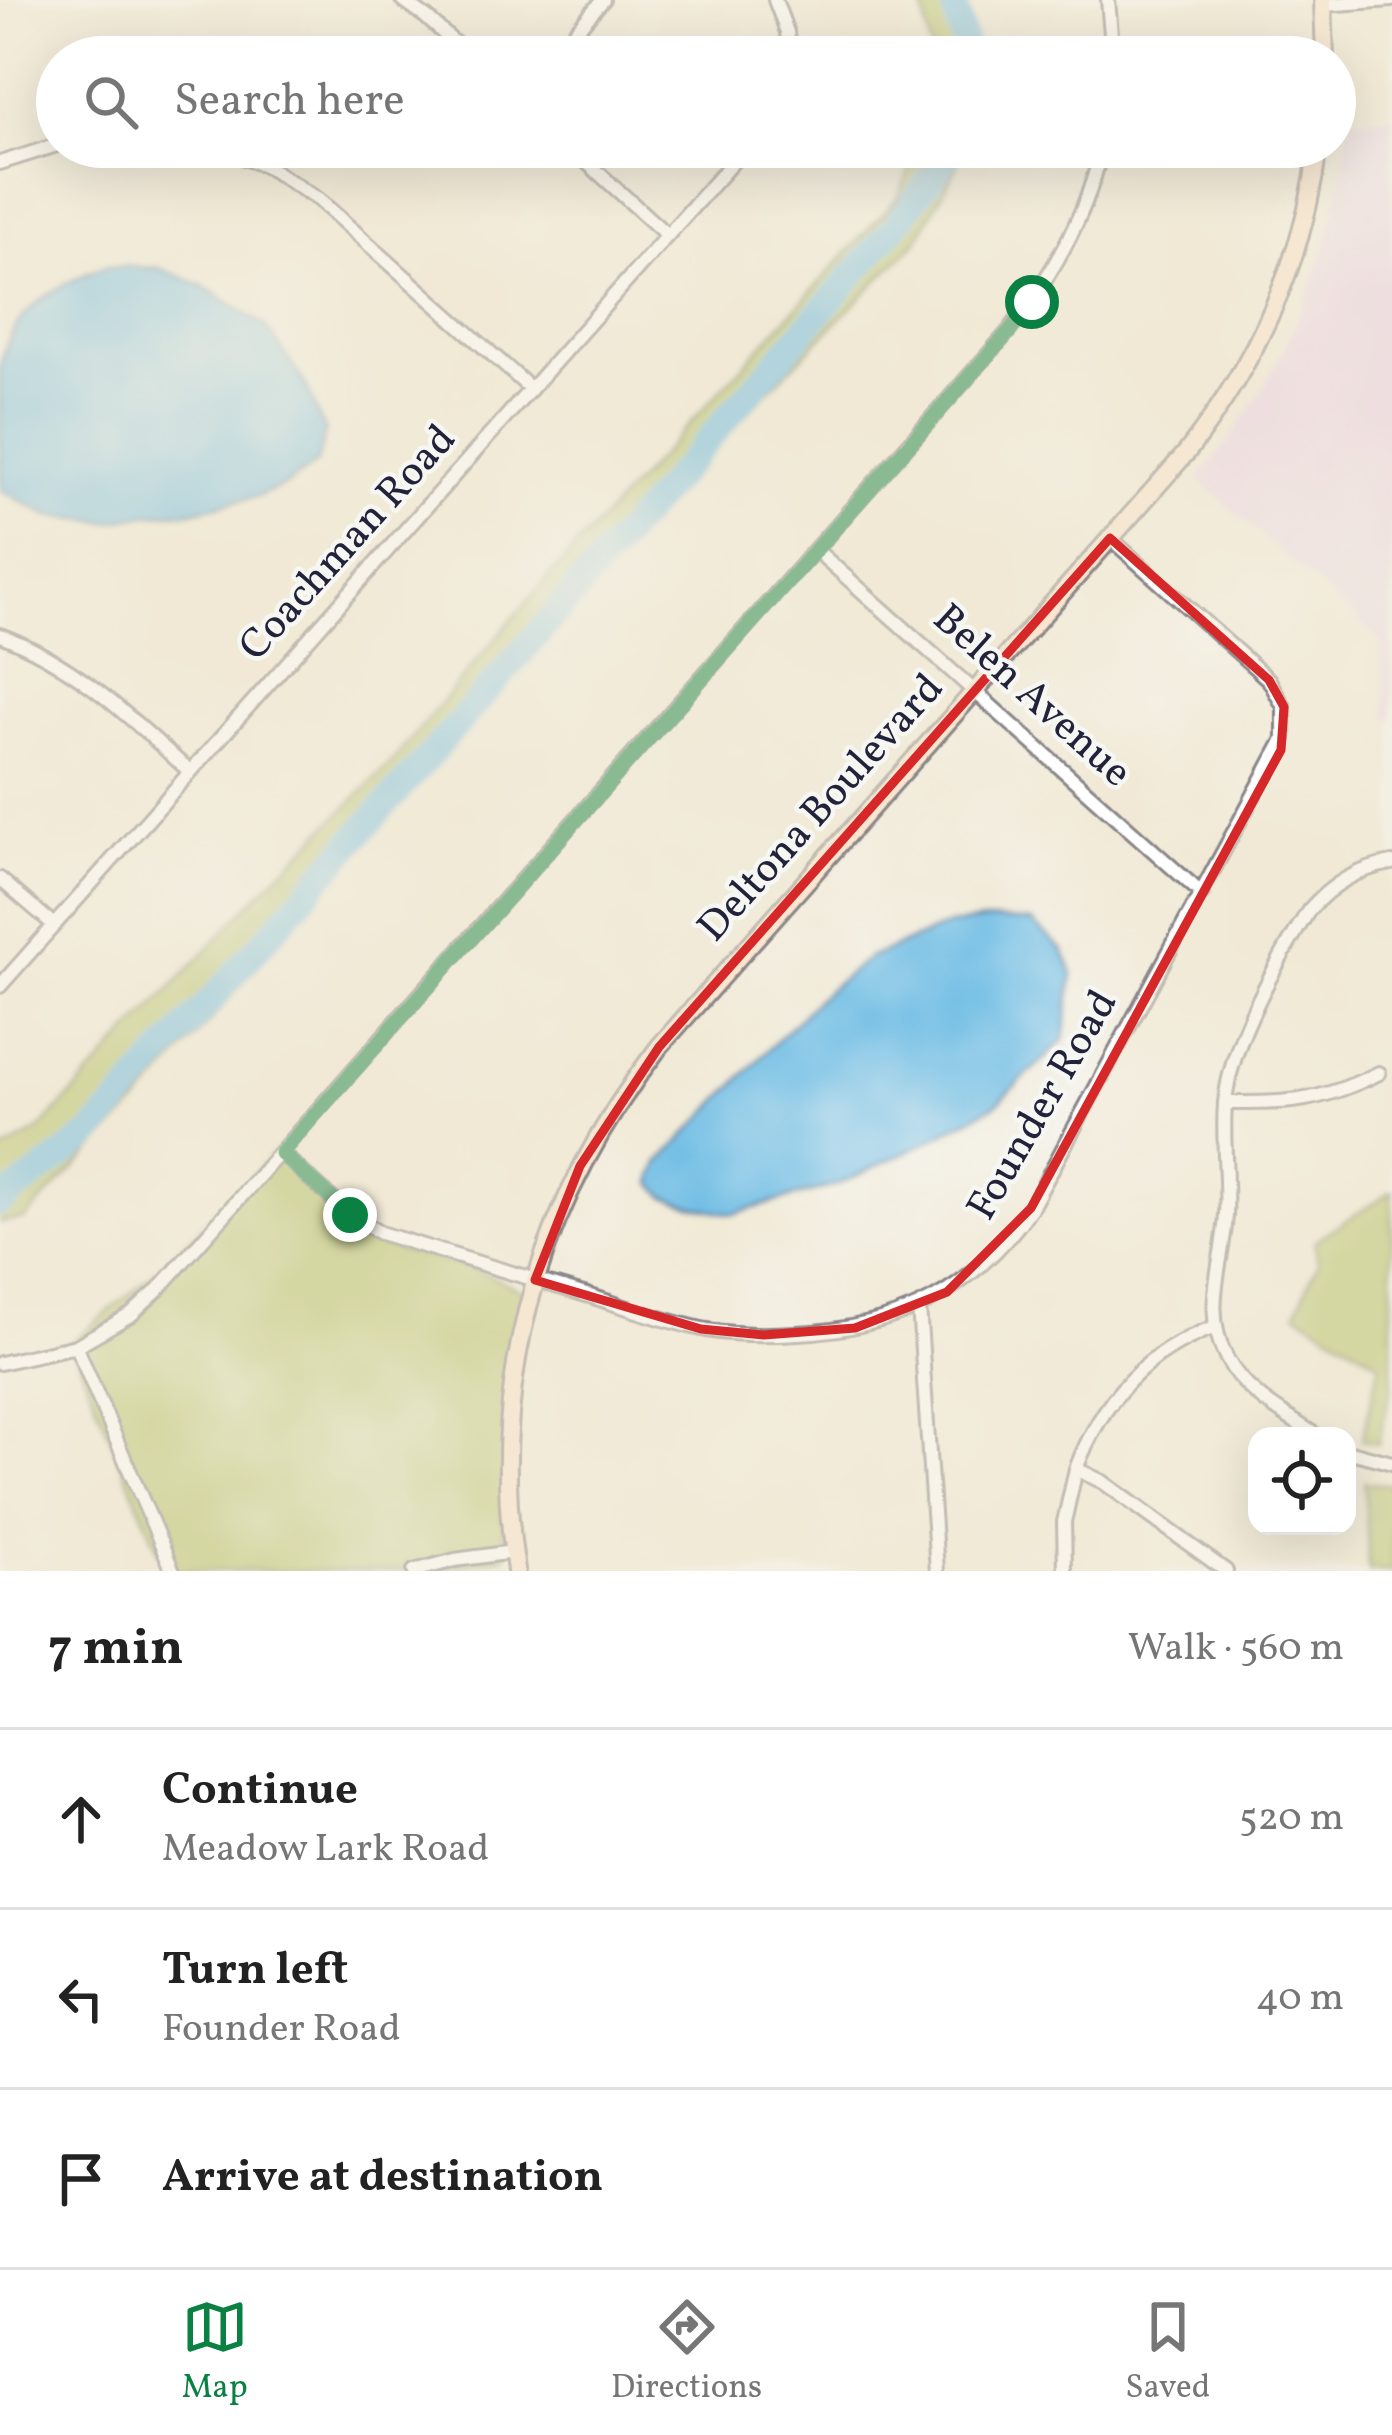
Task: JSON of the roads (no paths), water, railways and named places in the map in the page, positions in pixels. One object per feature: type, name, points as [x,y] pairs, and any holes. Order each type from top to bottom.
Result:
[{"type":"main road","points":[[1323,3],[1324,36]]},
{"type":"main road","name":"Deltona Boulevard","points":[[516,1571],[508,1470],[515,1370],[535,1280],[580,1166],[658,1047],[1188,450],[1262,334],[1296,248],[1315,168]]},
{"type":"street","points":[[402,0],[447,36]]},
{"type":"street","points":[[571,36],[603,0]]},
{"type":"street","points":[[775,0],[787,36]]},
{"type":"street","points":[[1108,0],[1111,36]]},
{"type":"street","points":[[1323,3],[1392,0]]},
{"type":"street","points":[[0,163],[36,152]]},
{"type":"street","points":[[269,168],[320,200],[531,389]]},
{"type":"street","points":[[593,168],[668,236]]},
{"type":"street","name":"Coachman Road","points":[[0,986],[728,168]]},
{"type":"street","points":[[0,1363],[76,1346],[132,1314],[158,1291],[1009,332],[1071,236],[1096,168]]},
{"type":"street","name":"Founder Road","points":[[281,1153],[350,1215],[380,1233],[700,1329],[764,1336],[855,1328],[919,1307],[973,1273],[1023,1220],[1281,750],[1284,707],[1270,680],[1110,538]]},
{"type":"street","name":"Belen Avenue","points":[[816,550],[1202,894]]},
{"type":"street","points":[[0,635],[80,676],[190,772]]},
{"type":"street","points":[[1304,1427],[1239,1378],[1215,1327],[1213,1290],[1226,1214],[1225,1103],[1241,1036],[1309,910],[1323,894],[1355,873],[1392,863]]},
{"type":"street","points":[[0,879],[54,926]]},
{"type":"street","points":[[1225,1103],[1318,1098],[1379,1073]]},
{"type":"street","points":[[919,1307],[937,1571]]},
{"type":"street","points":[[1065,1571],[1064,1522],[1076,1469],[1110,1403],[1148,1361],[1189,1336],[1215,1327]]},
{"type":"street","points":[[76,1346],[173,1571]]},
{"type":"street","points":[[1356,1453],[1392,1463]]},
{"type":"street","points":[[1076,1469],[1103,1482],[1226,1571]]},
{"type":"street","points":[[414,1571],[513,1552]]},
{"type":"water","points":[[106,266],[159,268],[202,285],[265,326],[306,385],[325,432],[317,463],[259,496],[110,522],[49,516],[1,490],[0,368],[5,348],[24,315],[38,302]]},
{"type":"water","points":[[1032,922],[1063,950],[1073,974],[1064,1040],[995,1105],[837,1185],[733,1214],[665,1197],[652,1182],[659,1163],[819,997],[868,958],[949,925]]},
{"type":"waterway","points":[[953,0],[962,36]]},
{"type":"waterway","points":[[0,1203],[92,1134],[893,229],[938,168]]}]
